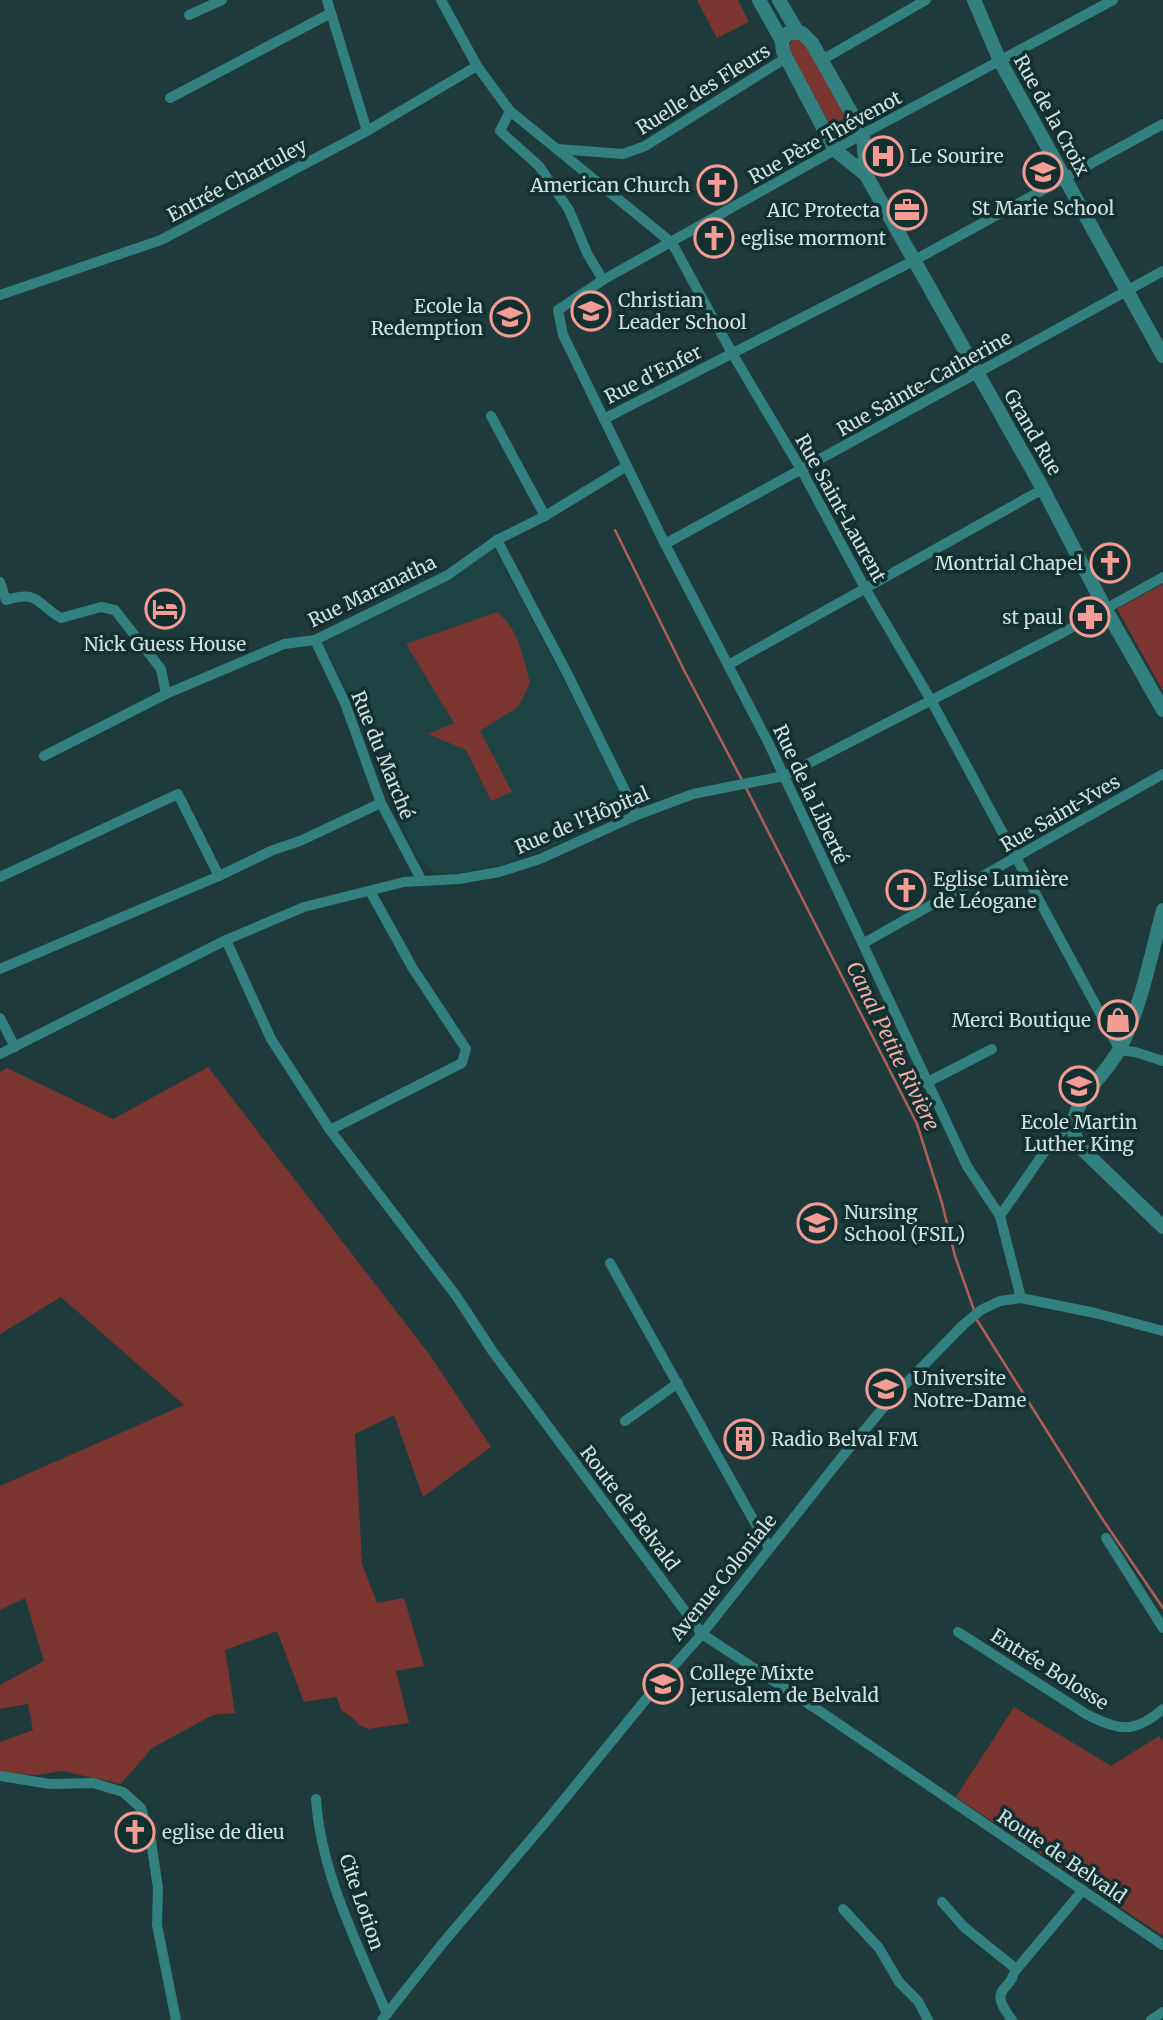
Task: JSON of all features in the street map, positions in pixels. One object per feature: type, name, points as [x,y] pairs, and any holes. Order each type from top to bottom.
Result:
[{"type":"street","points":[[189,15],[222,0]]},
{"type":"street","points":[[327,0],[367,131]]},
{"type":"street","name":"Rue Saint-Laurent","points":[[441,0],[477,66],[510,111],[672,243],[732,353],[802,471],[865,588],[932,702],[1120,1050]]},
{"type":"street","name":"Grand Rue","points":[[760,0],[782,41],[786,58],[835,150],[866,175],[1043,489],[1106,610],[1163,710]]},
{"type":"street","name":"Grand Rue","points":[[779,0],[797,31],[808,38],[822,60],[863,134],[866,175]]},
{"type":"street","points":[[822,60],[926,0]]},
{"type":"street","name":"Rue de la Croix","points":[[974,0],[1000,61],[1163,356]]},
{"type":"street","name":"Rue Père Thévenot","points":[[558,310],[603,280],[863,134],[1113,0]]},
{"type":"street","points":[[170,98],[331,13]]},
{"type":"street","points":[[782,41],[787,34],[797,31]]},
{"type":"street","name":"Ruelle des Fleurs","points":[[555,148],[624,154],[645,146],[786,58]]},
{"type":"street","name":"Entrée Chartuley","points":[[0,295],[161,240],[367,131],[477,66]]},
{"type":"street","points":[[510,111],[500,131],[539,166],[569,210],[587,253],[603,280]]},
{"type":"street","name":"Rue d'Enfer","points":[[604,419],[915,260],[1163,124]]},
{"type":"street","name":"Rue Sainte-Catherine","points":[[665,544],[1163,271]]},
{"type":"street","name":"Rue de la Liberté","points":[[558,310],[562,335],[784,776],[864,943],[926,1083],[967,1166],[1000,1216],[1021,1298]]},
{"type":"street","points":[[491,416],[545,516]]},
{"type":"street","name":"Rue Maranatha","points":[[44,756],[166,694],[284,644],[315,640],[448,575],[497,540],[545,516],[627,466]]},
{"type":"street","points":[[728,665],[1043,489]]},
{"type":"street","points":[[497,540],[637,815]]},
{"type":"street","name":"Rue de l'Hôpital","points":[[0,1054],[226,940],[304,907],[404,882],[459,879],[499,872],[530,862],[637,815],[693,794],[784,776],[932,702],[1163,578]]},
{"type":"street","points":[[1,590],[6,600],[23,595],[31,596],[61,618],[101,607],[115,610],[161,669],[166,694]]},
{"type":"street","name":"Rue du Marché","points":[[315,640],[345,703],[381,803],[422,881]]},
{"type":"street","name":"Rue Saint-Yves","points":[[864,943],[1017,859],[1163,774]]},
{"type":"street","points":[[0,877],[178,793],[219,876]]},
{"type":"street","points":[[0,969],[219,876],[381,803]]},
{"type":"street","points":[[330,1130],[462,1063],[466,1049],[412,967],[370,891]]},
{"type":"street","points":[[1000,1216],[1052,1141],[1073,1121],[1085,1097],[1120,1050],[1132,1020],[1163,910]]},
{"type":"street","name":"Route de Belvald","points":[[226,940],[271,1039],[330,1130],[457,1297],[493,1352],[702,1634],[1163,1945]]},
{"type":"street","points":[[0,1018],[15,1047]]},
{"type":"street","points":[[926,1083],[992,1049]]},
{"type":"street","points":[[1120,1050],[1163,1061]]},
{"type":"street","points":[[1073,1121],[1076,1139],[1083,1150],[1163,1227]]},
{"type":"street","points":[[610,1262],[769,1548]]},
{"type":"street","name":"Avenue Coloniale","points":[[384,2017],[661,1680],[702,1634],[890,1401],[963,1325],[981,1310],[1000,1301],[1021,1298],[1095,1313],[1163,1331]]},
{"type":"street","points":[[625,1421],[678,1383]]},
{"type":"street","points":[[1106,1538],[1163,1628]]},
{"type":"street","name":"Entrée Bolosse","points":[[958,1632],[1105,1724],[1130,1728],[1142,1725],[1163,1709]]},
{"type":"street","points":[[0,1776],[50,1784],[93,1783],[123,1792],[141,1808],[153,1853],[158,1888],[158,1925],[176,2020]]},
{"type":"street","name":"Cite Lotion","points":[[316,1799],[317,1816],[335,1889],[384,2017]]},
{"type":"street","points":[[1012,2020],[1000,2003],[1004,1986],[1083,1890]]},
{"type":"street","points":[[942,1902],[964,1927],[1013,1966],[1015,1971]]},
{"type":"street","points":[[843,1909],[879,1948],[899,1982],[918,2001],[928,2020]]},
{"type":"street","points":[[1152,2020],[1163,2012]]},
{"type":"shaded area","points":[[697,0],[738,0],[749,22],[717,38]]},
{"type":"shaded area","points":[[793,39],[807,43],[846,117],[840,127],[830,125],[791,55],[788,48]]},
{"type":"shaded area","points":[[494,548],[631,809],[542,851],[504,864],[460,873],[436,873],[418,858],[389,801],[354,702],[321,640],[450,581]]},
{"type":"shaded area","points":[[1163,584],[1163,691],[1117,609]]},
{"type":"shaded area","points":[[497,612],[515,635],[530,683],[518,707],[480,731],[512,792],[491,801],[466,750],[428,734],[454,723],[406,644]]},
{"type":"shaded area","points":[[208,1067],[429,1354],[491,1447],[423,1497],[394,1415],[355,1434],[362,1564],[377,1603],[404,1598],[424,1666],[396,1671],[409,1723],[368,1729],[341,1710],[337,1697],[304,1702],[277,1631],[225,1650],[235,1713],[213,1715],[152,1748],[121,1784],[62,1771],[36,1775],[0,1773],[0,1742],[33,1730],[28,1704],[0,1709],[0,1685],[44,1661],[25,1598],[0,1610],[0,1486],[184,1405],[61,1297],[0,1334],[0,1072],[7,1068],[113,1119]]},
{"type":"shaded area","points":[[1014,1707],[1111,1766],[1159,1736],[1163,1742],[1163,1936],[956,1797]]},
{"type":"waterway","name":"Canal Petite Rivière","points":[[615,530],[742,780]]},
{"type":"waterway","name":"Canal Petite Rivière","points":[[745,786],[917,1124],[942,1203],[955,1256],[974,1310]]},
{"type":"waterway","name":"Canal Petite Rivière","points":[[977,1320],[1101,1517],[1163,1608]]},
{"type":"place","name":"Le Sourire","points":[[883,156]]},
{"type":"place","name":"St Marie School","points":[[1043,172]]},
{"type":"place","name":"American Church","points":[[717,185]]},
{"type":"place","name":"AIC Protecta","points":[[907,210]]},
{"type":"place","name":"eglise mormont","points":[[714,238]]},
{"type":"place","name":"Christian Leader School","points":[[591,311]]},
{"type":"place","name":"Ecole la Redemption","points":[[510,317]]},
{"type":"place","name":"Montrial Chapel","points":[[1110,563]]},
{"type":"place","name":"Nick Guess House","points":[[165,609]]},
{"type":"place","name":"st paul","points":[[1090,617]]},
{"type":"place","name":"Eglise Lumière de Léogane","points":[[906,890]]},
{"type":"place","name":"Merci Boutique","points":[[1118,1020]]},
{"type":"place","name":"Ecole Martin Luther King","points":[[1079,1086]]},
{"type":"place","name":"Nursing School (FSIL)","points":[[817,1223]]},
{"type":"place","name":"Universite Notre-Dame","points":[[886,1389]]},
{"type":"place","name":"Radio Belval FM","points":[[744,1439]]},
{"type":"place","name":"College Mixte Jerusalem de Belvald","points":[[663,1684]]},
{"type":"place","name":"eglise de dieu","points":[[135,1832]]}]
